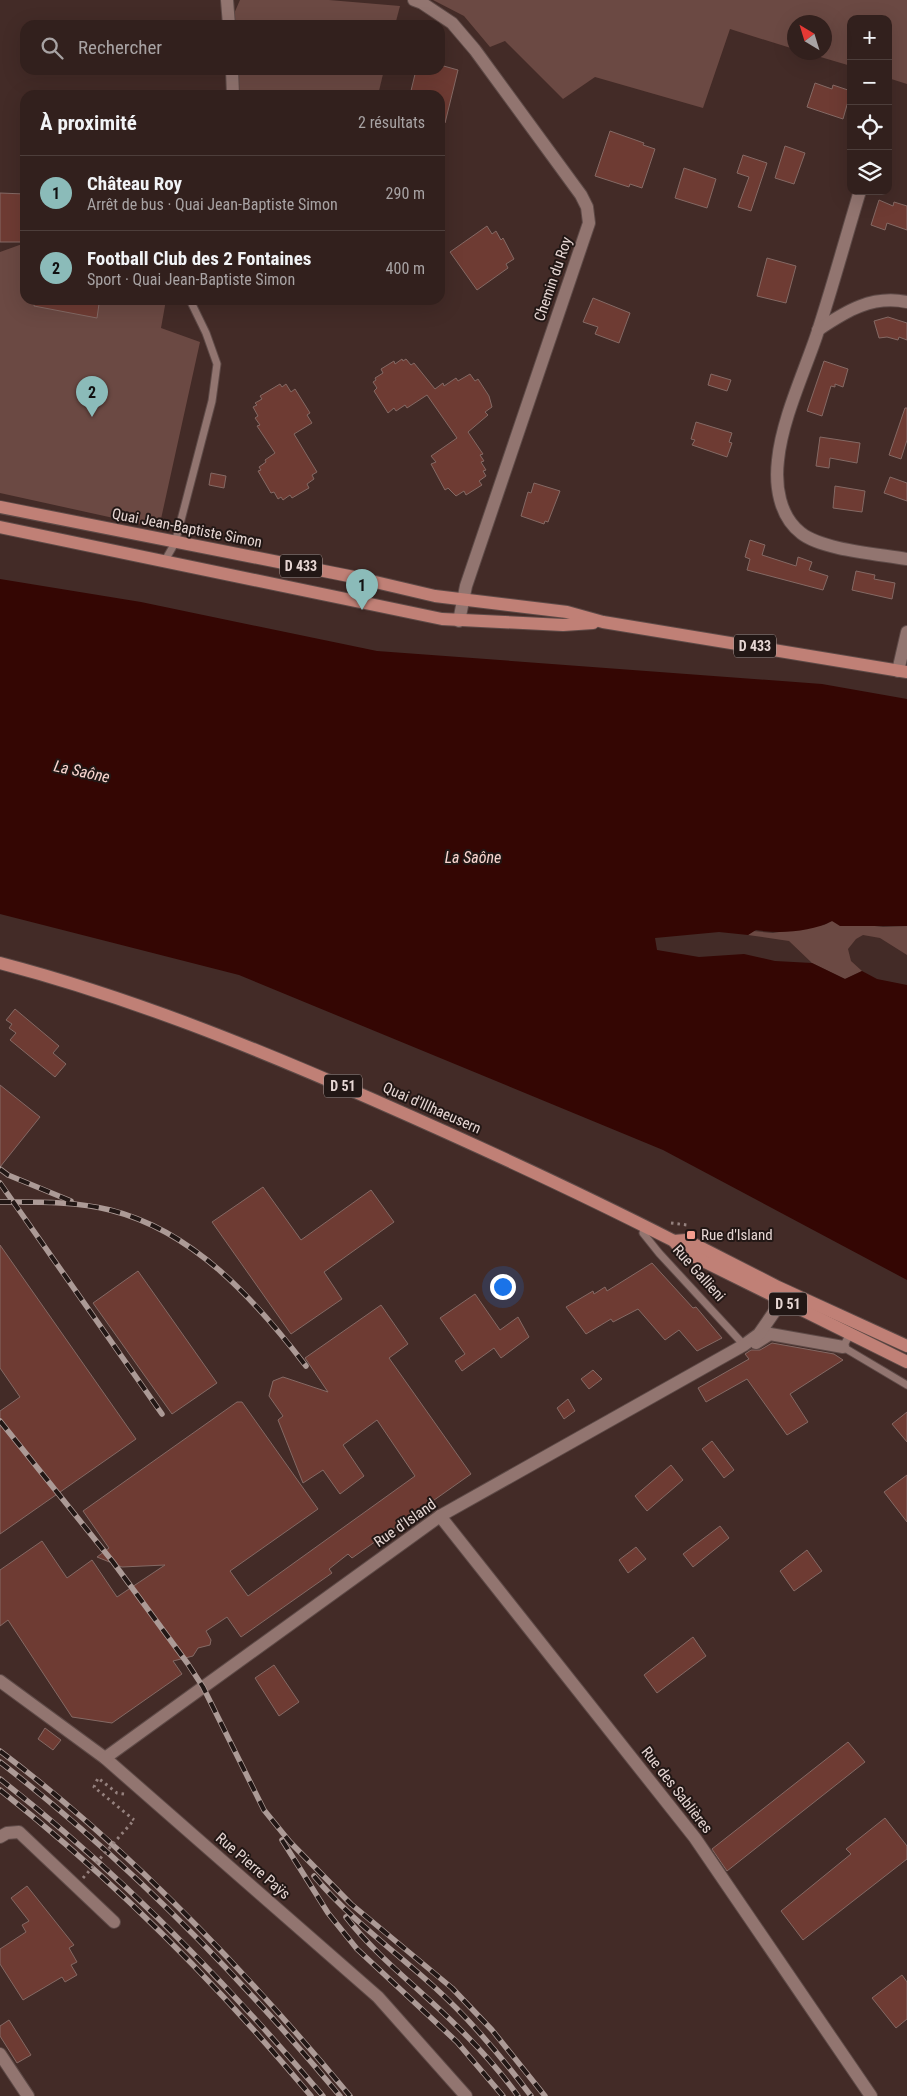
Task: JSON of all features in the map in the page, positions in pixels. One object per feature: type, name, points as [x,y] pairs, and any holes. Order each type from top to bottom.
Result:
[{"type":"main road","name":"Quai Jean-Baptiste Simon","points":[[0,508],[354,577],[435,596],[567,612],[603,622],[903,672]]},
{"type":"main road","name":"Quai Jean-Baptiste Simon","points":[[0,527],[459,621],[563,625],[603,622]]},
{"type":"main road","name":"Quai d'Illhaeusern","points":[[0,963],[62,979],[172,1016],[290,1063],[465,1140],[646,1226],[674,1240],[680,1250],[853,1328],[907,1346]]},
{"type":"main road","name":"Quai d'Illhaeusern","points":[[853,1328],[907,1362]]},
{"type":"street","points":[[227,0],[229,20]]},
{"type":"street","name":"Chemin du Roy","points":[[414,0],[422,3],[452,23],[475,50],[581,195],[587,207],[589,223],[463,599],[459,621]]},
{"type":"street","points":[[232,75],[234,90]]},
{"type":"street","points":[[859,195],[818,330],[782,437],[777,482],[782,507],[791,523],[801,533],[818,543],[907,559]]},
{"type":"street","points":[[818,330],[861,303],[892,299],[907,302]]},
{"type":"street","points":[[903,672],[907,632]]},
{"type":"street","name":"Rue d'Island","points":[[105,1758],[440,1516],[741,1342],[759,1334],[786,1297]]},
{"type":"street","points":[[741,1342],[755,1343],[770,1334],[843,1347]]},
{"type":"street","name":"Rue des Sablières","points":[[440,1516],[695,1838],[871,2096]]},
{"type":"street","name":"Rue Pierre Paÿs","points":[[0,1681],[105,1758],[378,1997],[466,2096]]},
{"type":"street","points":[[0,1837],[6,1833],[19,1832],[114,1922]]},
{"type":"street","points":[[0,2054],[28,2096]]},
{"type":"lane","points":[[164,562],[175,543],[212,401],[217,364],[206,333],[192,305]]},
{"type":"lane","name":"Rue Gallieni","points":[[646,1226],[643,1233],[658,1253],[741,1342]]},
{"type":"lane","points":[[853,1328],[843,1347],[907,1385]]},
{"type":"path","points":[[83,1878],[134,1820],[94,1787],[98,1778],[117,1793],[130,1794],[137,1786]]},
{"type":"shaded area","points":[[240,0],[329,0],[400,6],[396,20],[231,20]]},
{"type":"shaded area","points":[[433,0],[907,0],[907,84],[892,79],[892,15],[847,15],[847,65],[831,60],[832,15],[787,15],[787,47],[730,29],[703,108],[595,77],[563,99],[505,41],[490,47],[464,16]]},
{"type":"shaded area","points":[[232,75],[383,75],[379,90],[233,90]]},
{"type":"shaded area","points":[[20,245],[20,305],[165,305],[161,328],[200,342],[159,528],[0,493],[0,252]]},
{"type":"shaded area","points":[[832,921],[883,927],[907,926],[907,955],[880,938],[863,935],[856,939],[848,949],[851,961],[862,971],[845,979],[812,963],[789,941],[748,935],[753,931],[773,933],[824,925]]},
{"type":"water","name":"La Saône","points":[[0,579],[141,602],[377,651],[822,684],[907,699],[907,926],[840,926],[832,921],[815,928],[795,931],[775,932],[756,930],[748,935],[719,932],[655,938],[657,950],[699,957],[744,954],[775,961],[812,963],[845,979],[862,971],[877,979],[907,985],[907,1280],[663,1150],[239,975],[0,914]]},
{"type":"building","points":[[445,66],[458,70],[445,123],[445,90],[411,90],[415,75],[445,75]]},
{"type":"building","points":[[815,83],[832,89],[833,85],[847,90],[847,105],[843,119],[807,107]]},
{"type":"building","points":[[610,131],[655,149],[642,188],[630,184],[629,187],[595,176]]},
{"type":"building","points":[[785,146],[805,153],[794,184],[775,178]]},
{"type":"building","points":[[743,155],[767,163],[751,211],[738,207],[749,177],[737,173]]},
{"type":"building","points":[[684,168],[716,179],[707,208],[675,198]]},
{"type":"building","points":[[0,193],[20,194],[20,242],[0,242]]},
{"type":"building","points":[[879,200],[893,206],[894,202],[907,206],[907,230],[887,223],[885,230],[871,225]]},
{"type":"building","points":[[487,226],[492,234],[496,231],[501,240],[503,238],[514,259],[506,264],[508,268],[477,290],[450,252]]},
{"type":"building","points":[[767,258],[796,266],[786,303],[757,296]]},
{"type":"building","points":[[593,298],[630,313],[619,343],[595,334],[598,327],[583,322]]},
{"type":"building","points":[[34,305],[99,305],[97,318]]},
{"type":"building","points":[[888,317],[907,323],[907,340],[899,337],[898,340],[887,337],[879,338],[874,321]]},
{"type":"building","points":[[402,359],[403,361],[406,359],[411,365],[414,363],[435,389],[443,383],[444,386],[456,378],[458,381],[470,374],[475,381],[478,379],[489,396],[492,407],[485,412],[488,415],[468,432],[483,454],[480,455],[484,461],[481,462],[486,470],[483,471],[486,476],[479,481],[482,485],[466,495],[464,491],[456,496],[448,488],[445,490],[431,464],[436,462],[431,456],[457,438],[427,395],[407,408],[405,405],[396,411],[394,408],[388,413],[374,391],[377,388],[373,382],[376,380],[375,378],[383,373],[381,369],[394,361],[395,364]]},
{"type":"building","points":[[824,361],[848,369],[843,387],[835,384],[835,387],[831,386],[822,416],[807,411]]},
{"type":"building","points":[[711,374],[731,380],[727,391],[708,385]]},
{"type":"building","points":[[280,384],[282,387],[286,384],[291,392],[295,389],[310,413],[307,415],[312,423],[294,434],[317,472],[312,475],[314,479],[307,484],[309,488],[292,498],[290,495],[283,500],[281,497],[278,499],[274,492],[271,493],[258,471],[261,470],[259,467],[266,462],[265,460],[275,453],[257,426],[260,425],[255,418],[258,416],[253,407],[257,405],[255,403],[262,399],[260,396]]},
{"type":"building","points":[[905,408],[907,408],[907,440],[901,459],[889,455]]},
{"type":"building","points":[[696,422],[732,433],[729,442],[732,443],[727,457],[692,445],[695,440],[691,439]]},
{"type":"building","points":[[820,437],[860,443],[857,463],[830,458],[829,468],[816,466]]},
{"type":"building","points":[[211,473],[226,476],[224,488],[209,485]]},
{"type":"building","points":[[890,477],[907,483],[907,501],[884,493]]},
{"type":"building","points":[[534,483],[560,491],[548,522],[545,521],[544,524],[521,516],[528,492],[531,493]]},
{"type":"building","points":[[835,486],[865,491],[862,512],[833,508]]},
{"type":"building","points":[[750,540],[765,545],[762,555],[796,566],[798,557],[812,562],[809,570],[828,576],[823,590],[747,570],[750,559],[745,557]]},
{"type":"building","points":[[856,571],[875,575],[874,579],[895,583],[892,599],[852,590]]},
{"type":"building","points":[[15,1009],[59,1046],[53,1053],[66,1064],[55,1077],[10,1040],[16,1033],[9,1028],[12,1024],[6,1020]]},
{"type":"building","points":[[0,1085],[40,1117],[0,1167]]},
{"type":"building","points":[[263,1187],[301,1240],[371,1190],[394,1222],[324,1272],[342,1299],[291,1334],[212,1222]]},
{"type":"building","points":[[0,1245],[136,1439],[0,1534],[0,1411],[20,1397],[0,1368]]},
{"type":"building","points":[[652,1263],[693,1308],[696,1307],[722,1338],[697,1351],[679,1330],[665,1340],[638,1309],[613,1322],[611,1319],[586,1334],[566,1307],[593,1291],[594,1294],[605,1287],[607,1291]]},
{"type":"building","points":[[138,1271],[217,1383],[172,1414],[93,1303]]},
{"type":"building","points":[[475,1294],[500,1330],[518,1317],[529,1337],[501,1358],[494,1348],[462,1371],[455,1361],[465,1354],[440,1318]]},
{"type":"building","points":[[381,1305],[408,1344],[389,1358],[471,1474],[352,1558],[348,1554],[329,1569],[332,1573],[241,1637],[227,1617],[206,1631],[211,1640],[210,1645],[198,1648],[193,1656],[173,1661],[182,1674],[112,1723],[72,1717],[8,1620],[0,1626],[0,1570],[42,1541],[67,1578],[92,1560],[117,1597],[165,1565],[122,1567],[97,1557],[109,1548],[83,1511],[237,1402],[242,1402],[318,1509],[230,1571],[248,1596],[415,1476],[377,1420],[343,1445],[364,1476],[340,1494],[323,1470],[303,1483],[278,1420],[283,1416],[269,1396],[273,1381],[283,1377],[328,1392],[305,1358]]},
{"type":"building","points":[[772,1343],[834,1354],[843,1360],[790,1394],[808,1422],[787,1435],[747,1379],[706,1402],[698,1388],[749,1359],[745,1354],[751,1350],[760,1350]]},
{"type":"building","points":[[593,1370],[602,1379],[589,1389],[581,1379]]},
{"type":"building","points":[[568,1399],[575,1411],[564,1419],[557,1408]]},
{"type":"building","points":[[907,1412],[907,1442],[892,1424]]},
{"type":"building","points":[[712,1441],[734,1470],[724,1478],[702,1449]]},
{"type":"building","points":[[671,1465],[683,1480],[647,1511],[635,1496]]},
{"type":"building","points":[[907,1475],[907,1522],[884,1492]]},
{"type":"building","points":[[720,1526],[729,1538],[693,1567],[683,1554]]},
{"type":"building","points":[[636,1547],[646,1559],[628,1573],[619,1560]]},
{"type":"building","points":[[807,1550],[822,1571],[794,1591],[780,1571]]},
{"type":"building","points":[[693,1637],[706,1656],[657,1693],[644,1675]]},
{"type":"building","points":[[274,1665],[299,1702],[279,1716],[255,1678]]},
{"type":"building","points":[[45,1728],[61,1740],[53,1750],[38,1739]]},
{"type":"building","points":[[848,1742],[865,1762],[727,1871],[712,1849]]},
{"type":"building","points":[[885,1818],[907,1846],[907,1859],[803,1940],[781,1911],[851,1854],[846,1849]]},
{"type":"building","points":[[27,1886],[74,1945],[69,1948],[77,1962],[71,1965],[77,1975],[65,1982],[62,1977],[23,2000],[0,1964],[0,1949],[26,1932],[22,1925],[29,1921],[11,1898]]},
{"type":"building","points":[[902,1975],[907,1982],[907,2019],[896,2028],[872,1998]]},
{"type":"building","points":[[9,2020],[31,2055],[17,2063],[0,2036],[0,2026]]},
{"type":"railway","points":[[0,1169],[8,1175],[71,1201]]},
{"type":"railway","points":[[0,1183],[162,1414]]},
{"type":"railway","points":[[0,1202],[55,1203],[97,1207],[140,1220],[169,1234],[195,1251],[244,1293],[306,1366]]},
{"type":"railway","points":[[0,1421],[113,1562],[188,1664],[203,1687],[264,1810],[290,1842],[351,1904],[452,1988],[492,2030],[545,2096]]},
{"type":"railway","points":[[0,1751],[95,1829],[185,1913],[270,2003],[350,2096]]},
{"type":"railway","points":[[0,1762],[92,1838],[179,1920],[221,1962],[340,2096]]},
{"type":"railway","points":[[0,1779],[87,1852],[169,1929],[248,2011],[323,2096]]},
{"type":"railway","points":[[0,1790],[84,1860],[163,1935],[239,2014],[311,2096]]},
{"type":"railway","points":[[282,1840],[328,1913],[357,1949],[457,2042],[503,2096]]},
{"type":"railway","points":[[314,1876],[341,1905],[432,1985],[472,2024],[531,2096]]},
{"type":"railway","points":[[346,1917],[379,1953],[470,2039],[518,2096]]},
{"type":"place","name":"Football Club des 2 Fontaines","points":[[92,417]]},
{"type":"place","name":"Château Roy","points":[[362,610]]},
{"type":"place","name":"Rue d'Island","points":[[691,1235]]}]
